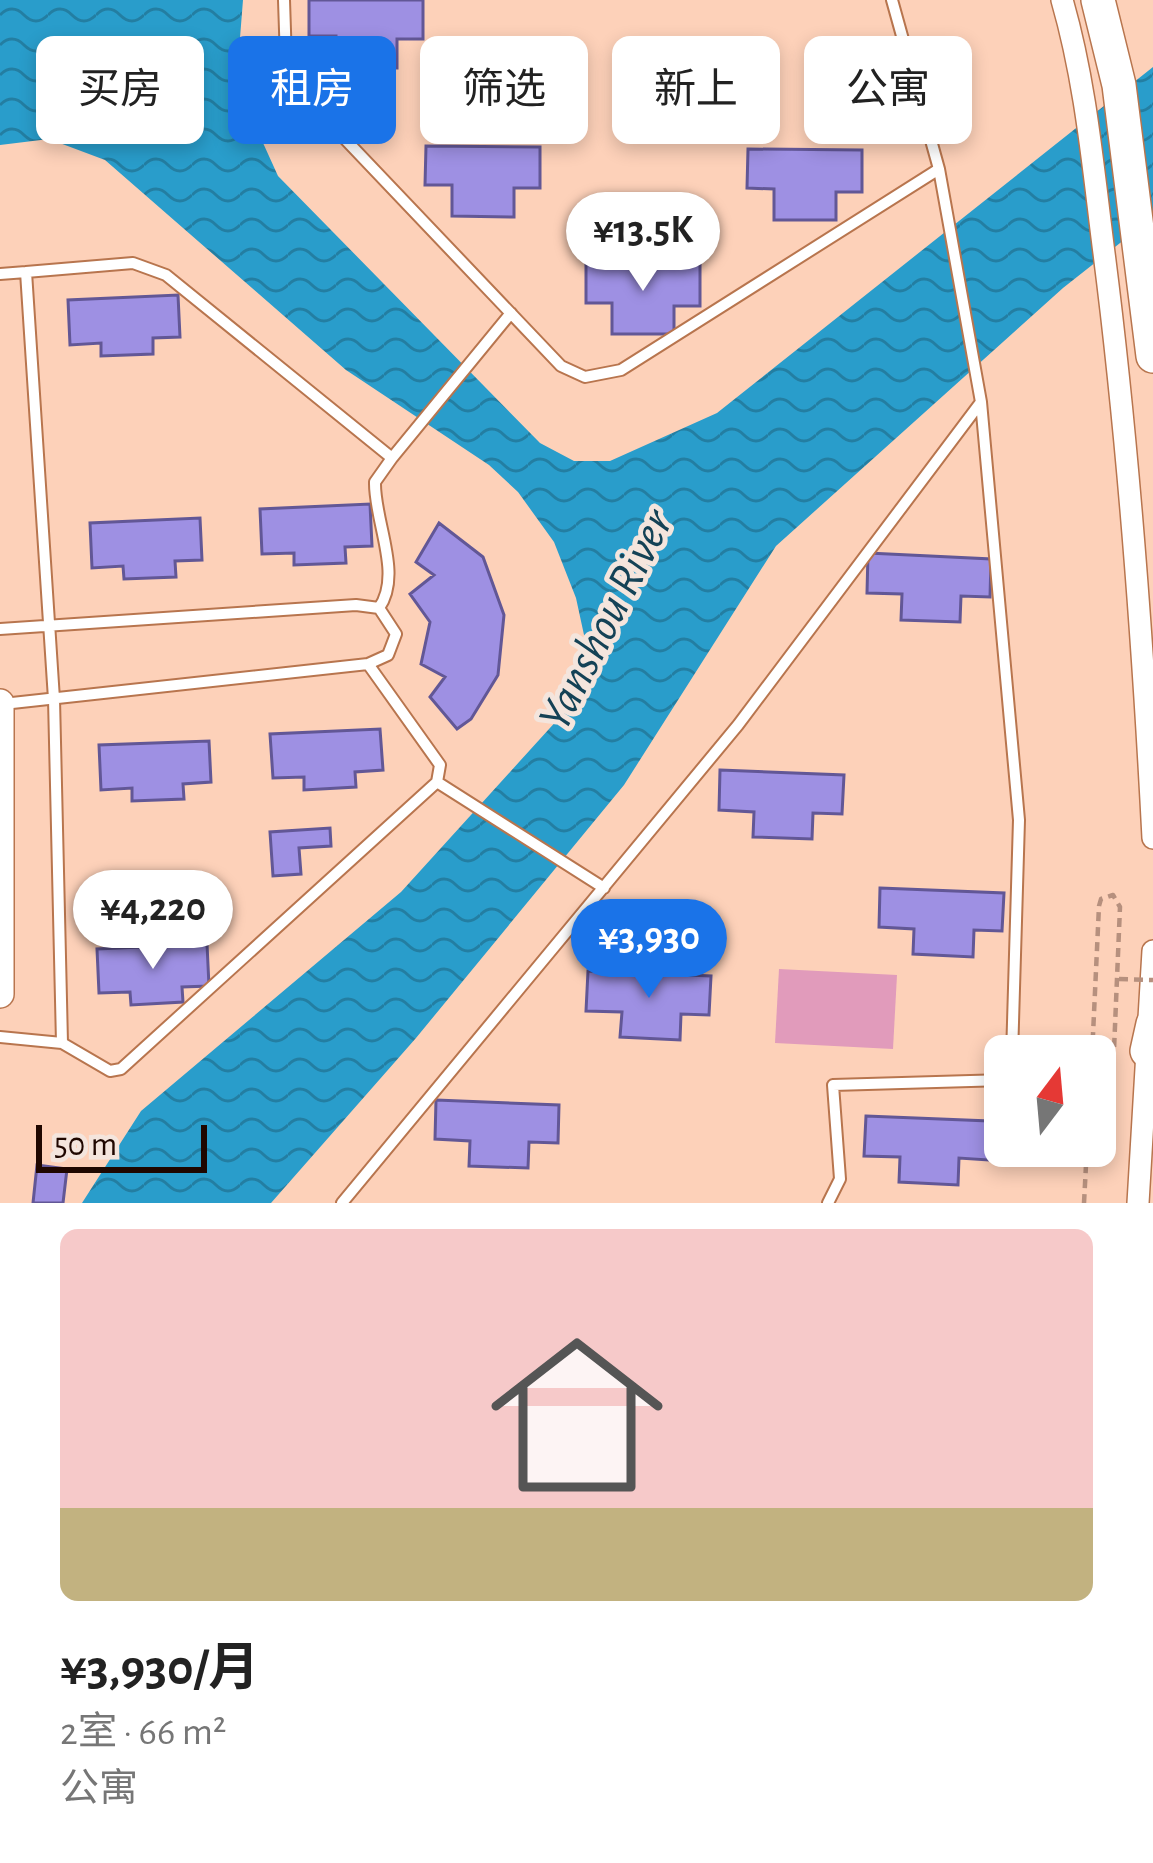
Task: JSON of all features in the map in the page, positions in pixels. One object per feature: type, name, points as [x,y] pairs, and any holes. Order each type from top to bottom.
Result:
[{"type":"main road","points":[[1098,0],[1119,85],[1153,356]]},
{"type":"street","points":[[1063,0],[1078,54],[1112,314],[1142,614],[1153,838]]},
{"type":"street","points":[[0,704],[0,994]]},
{"type":"street","points":[[1138,1203],[1138,1042],[1153,951]]},
{"type":"lane","points":[[284,0],[286,61],[304,96],[562,366],[585,376],[621,370],[939,169]]},
{"type":"lane","points":[[892,0],[939,169],[981,402],[1019,820],[1013,1035]]},
{"type":"lane","points":[[0,274],[133,263],[166,275],[392,458]]},
{"type":"lane","points":[[26,272],[54,699],[62,1042]]},
{"type":"lane","points":[[380,608],[388,595],[389,577],[375,482],[511,313]]},
{"type":"lane","points":[[342,1203],[738,725],[981,402]]},
{"type":"lane","points":[[0,629],[356,605],[380,608]]},
{"type":"lane","points":[[0,704],[368,664],[388,655],[396,634],[380,608]]},
{"type":"lane","points":[[0,1037],[62,1042],[110,1071],[121,1070],[437,782],[440,765],[368,664]]},
{"type":"lane","points":[[437,782],[604,887]]},
{"type":"lane","points":[[828,1203],[840,1179],[833,1085],[984,1081]]},
{"type":"path","points":[[1093,1035],[1099,906],[1112,895],[1120,907],[1119,979],[1138,1042]]},
{"type":"path","points":[[1119,979],[1153,980]]},
{"type":"path","points":[[1084,1203],[1086,1167]]},
{"type":"shaded area","points":[[779,969],[897,975],[893,1049],[775,1043]]},
{"type":"water","name":"Yanshou River","points":[[0,0],[243,0],[240,36],[228,36],[228,144],[263,144],[278,176],[540,443],[574,461],[610,461],[717,413],[1153,67],[1153,217],[1063,288],[776,546],[624,785],[416,1038],[271,1203],[82,1203],[141,1111],[401,892],[579,696],[589,658],[576,598],[554,542],[518,492],[489,465],[346,370],[105,160],[62,144],[204,144],[204,36],[36,36],[36,141],[0,145]]},
{"type":"building","points":[[309,0],[423,0],[423,36],[397,39],[397,68],[396,36],[309,36]]},
{"type":"building","points":[[426,146],[540,147],[540,188],[514,188],[514,217],[452,216],[452,185],[425,185]]},
{"type":"building","points":[[748,149],[862,150],[862,192],[836,192],[836,220],[774,220],[774,189],[747,188]]},
{"type":"building","points":[[586,263],[700,264],[700,306],[674,306],[674,334],[612,334],[612,303],[586,303]]},
{"type":"building","points":[[178,295],[180,337],[153,338],[153,354],[101,356],[101,343],[70,345],[68,300]]},
{"type":"building","points":[[370,504],[372,546],[345,547],[346,563],[294,565],[294,553],[262,554],[260,509]]},
{"type":"building","points":[[200,518],[202,560],[175,561],[176,577],[124,579],[123,566],[92,568],[90,523]]},
{"type":"building","points":[[439,523],[483,557],[504,615],[498,675],[471,719],[457,729],[430,697],[445,677],[421,664],[430,622],[410,594],[434,575],[416,562]]},
{"type":"building","points":[[868,553],[991,559],[990,597],[961,596],[960,622],[901,620],[902,594],[867,593]]},
{"type":"building","points":[[380,729],[383,770],[355,772],[356,787],[304,790],[304,777],[273,778],[270,734]]},
{"type":"building","points":[[209,741],[211,782],[183,784],[184,799],[132,801],[132,788],[101,790],[99,745]]},
{"type":"building","points":[[720,770],[844,775],[842,814],[813,813],[812,839],[753,837],[754,812],[719,810]]},
{"type":"building","points":[[330,828],[331,846],[299,848],[301,874],[273,876],[270,832]]},
{"type":"building","points":[[880,888],[1004,893],[1002,931],[974,930],[973,957],[913,954],[914,929],[879,927]]},
{"type":"building","points":[[207,944],[209,986],[182,987],[183,1002],[131,1005],[130,992],[99,993],[97,949]]},
{"type":"building","points":[[588,971],[711,976],[709,1015],[681,1014],[680,1040],[620,1037],[622,1012],[586,1011]]},
{"type":"building","points":[[436,1100],[559,1105],[558,1143],[529,1142],[528,1168],[469,1166],[470,1141],[435,1139]]},
{"type":"building","points":[[866,1116],[984,1121],[984,1160],[959,1158],[958,1185],[899,1182],[900,1157],[864,1156]]},
{"type":"building","points":[[37,1165],[67,1169],[63,1203],[33,1203]]}]
